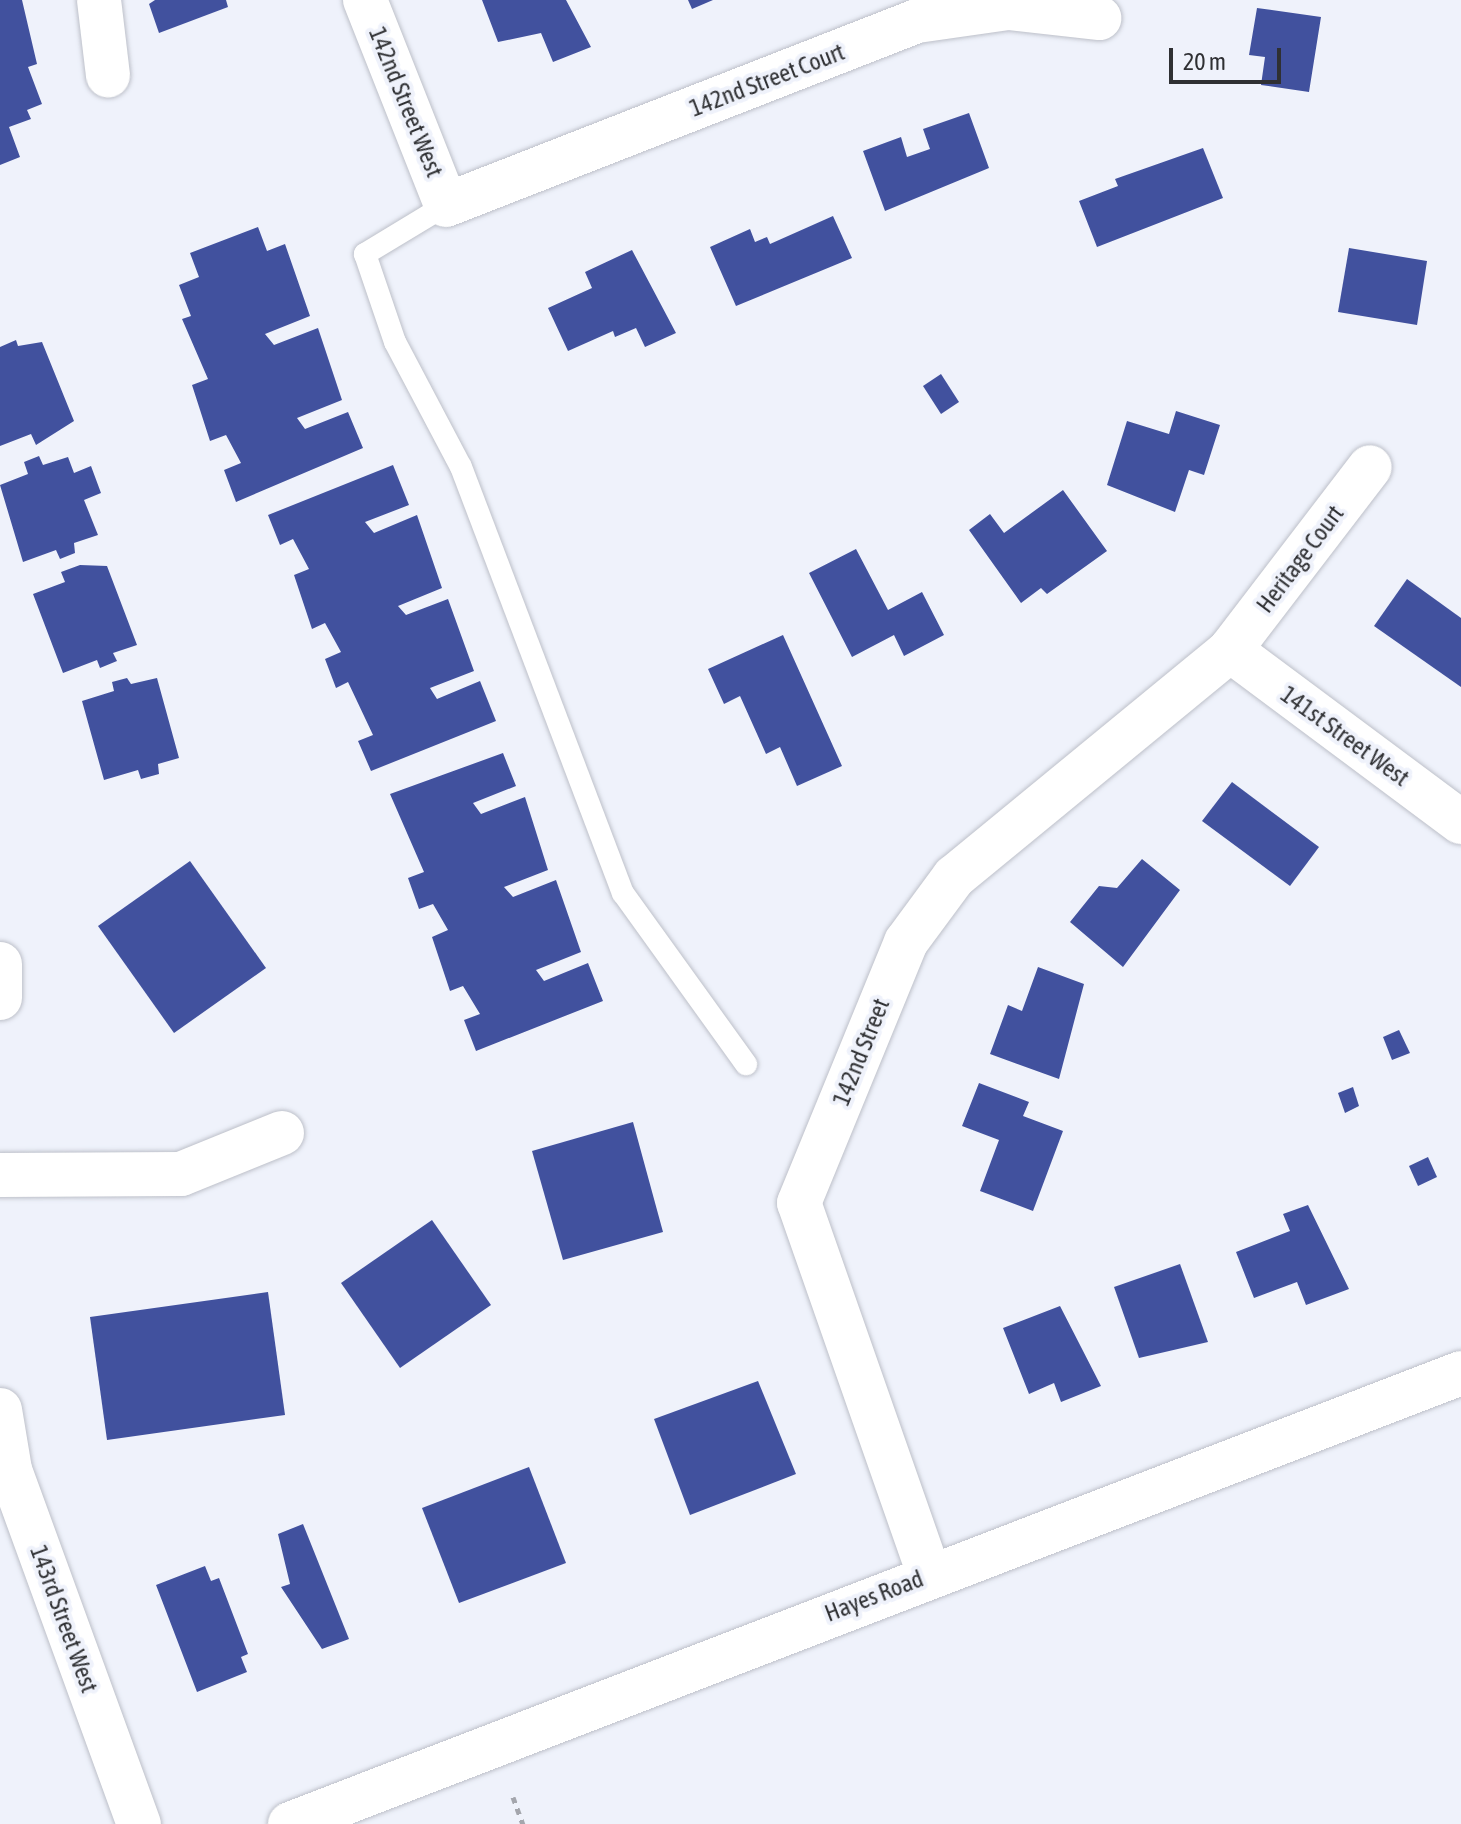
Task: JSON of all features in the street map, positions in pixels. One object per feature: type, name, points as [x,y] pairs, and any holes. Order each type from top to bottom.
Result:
[{"type":"street","points":[[99,0],[108,75]]},
{"type":"street","name":"142nd Street West","points":[[365,0],[446,205]]},
{"type":"street","name":"142nd Street Court","points":[[446,205],[917,21],[1008,8],[1099,18]]},
{"type":"street","name":"Heritage Court","points":[[1230,650],[1370,467]]},
{"type":"street","name":"141st Street West","points":[[1230,650],[1461,822]]},
{"type":"street","name":"142nd Street","points":[[929,1574],[799,1203],[906,942],[954,877],[1230,650]]},
{"type":"street","points":[[0,964],[0,998]]},
{"type":"street","points":[[0,1175],[181,1174],[282,1133]]},
{"type":"street","name":"Hayes Road","points":[[290,1824],[929,1574],[1461,1373]]},
{"type":"street","name":"143rd Street West","points":[[0,1410],[10,1470],[139,1824]]},
{"type":"lane","points":[[446,205],[365,254],[395,342],[461,467],[623,893],[746,1064]]},
{"type":"path","points":[[513,1797],[523,1824]]},
{"type":"building","points":[[0,0],[22,0],[37,64],[28,67],[42,104],[27,110],[31,119],[9,127],[20,157],[0,165]]},
{"type":"building","points":[[155,0],[226,0],[228,7],[159,33],[149,4]]},
{"type":"building","points":[[482,0],[566,0],[591,47],[553,62],[541,33],[498,42]]},
{"type":"building","points":[[688,0],[713,0],[692,9]]},
{"type":"building","points":[[1257,8],[1321,17],[1309,92],[1261,85],[1265,57],[1249,55]]},
{"type":"building","points":[[969,113],[989,168],[885,211],[863,151],[901,137],[907,157],[930,149],[923,129]]},
{"type":"building","points":[[1203,148],[1223,198],[1097,247],[1079,201],[1118,186],[1115,179]]},
{"type":"building","points":[[833,216],[852,258],[736,306],[710,247],[750,229],[755,242],[767,237],[770,244]]},
{"type":"building","points":[[258,227],[267,251],[285,244],[310,316],[265,334],[274,345],[318,328],[342,400],[297,418],[305,429],[348,412],[363,448],[236,502],[224,470],[241,463],[226,435],[210,441],[192,385],[208,379],[182,319],[191,316],[179,285],[199,277],[190,253]]},
{"type":"building","points":[[1349,248],[1427,261],[1417,325],[1338,312]]},
{"type":"building","points":[[632,250],[676,333],[645,347],[636,328],[615,337],[613,331],[568,351],[548,308],[592,288],[585,272]]},
{"type":"building","points":[[16,340],[18,346],[42,342],[74,421],[36,445],[31,434],[0,446],[0,347]]},
{"type":"building","points":[[941,374],[959,402],[941,414],[923,386]]},
{"type":"building","points":[[1176,411],[1220,425],[1204,475],[1189,470],[1175,512],[1107,485],[1127,421],[1169,434]]},
{"type":"building","points":[[39,456],[43,465],[68,457],[74,473],[91,466],[101,493],[84,500],[98,535],[74,543],[75,553],[60,559],[56,550],[23,562],[0,485],[28,474],[24,462]]},
{"type":"building","points":[[393,465],[409,505],[365,522],[374,533],[417,515],[442,588],[398,606],[406,615],[448,599],[474,671],[430,688],[437,699],[480,681],[496,721],[371,771],[358,741],[373,735],[348,682],[336,688],[325,659],[341,652],[325,623],[312,629],[294,575],[309,569],[293,539],[280,545],[268,515]]},
{"type":"building","points":[[1063,490],[1107,551],[1047,594],[1041,588],[1021,603],[969,530],[990,514],[1004,533]]},
{"type":"building","points":[[856,549],[888,610],[922,592],[944,635],[904,656],[894,635],[852,657],[809,573]]},
{"type":"building","points":[[80,565],[107,566],[137,645],[113,653],[117,661],[100,668],[97,660],[63,673],[33,594],[65,582],[61,572]]},
{"type":"building","points":[[1407,579],[1461,618],[1461,687],[1374,626]]},
{"type":"building","points":[[783,635],[842,766],[797,786],[780,747],[766,754],[740,696],[724,704],[708,669]]},
{"type":"building","points":[[127,678],[131,684],[157,678],[179,758],[158,764],[159,774],[141,779],[138,770],[104,780],[82,701],[114,691],[112,682]]},
{"type":"building","points":[[503,753],[516,786],[473,803],[481,814],[525,797],[548,870],[504,887],[513,897],[556,880],[581,952],[536,970],[544,981],[588,963],[603,1001],[476,1051],[464,1020],[480,1014],[463,986],[450,991],[432,937],[448,930],[433,904],[419,909],[408,878],[424,872],[390,794]]},
{"type":"building","points":[[1232,782],[1319,847],[1290,886],[1202,821]]},
{"type":"building","points":[[1142,859],[1180,890],[1123,967],[1070,922],[1099,886],[1117,888]]},
{"type":"building","points":[[190,861],[266,968],[174,1033],[98,926]]},
{"type":"building","points":[[1038,967],[1084,984],[1059,1079],[990,1054],[1008,1005],[1022,1011]]},
{"type":"building","points":[[1399,1030],[1410,1053],[1392,1060],[1383,1037]]},
{"type":"building","points":[[979,1083],[1029,1102],[1023,1116],[1063,1131],[1033,1211],[980,1191],[999,1140],[962,1126]]},
{"type":"building","points":[[1353,1087],[1359,1106],[1345,1113],[1338,1093]]},
{"type":"building","points":[[633,1122],[663,1232],[563,1260],[532,1151]]},
{"type":"building","points":[[1428,1157],[1437,1177],[1418,1186],[1409,1166]]},
{"type":"building","points":[[1308,1205],[1349,1289],[1306,1305],[1297,1282],[1254,1298],[1236,1252],[1290,1231],[1283,1214]]},
{"type":"building","points":[[432,1220],[491,1305],[400,1368],[341,1283]]},
{"type":"building","points":[[1180,1264],[1208,1342],[1139,1358],[1114,1287]]},
{"type":"building","points":[[268,1292],[285,1415],[107,1440],[90,1317]]},
{"type":"building","points":[[1060,1306],[1101,1386],[1061,1402],[1054,1383],[1029,1394],[1003,1328]]},
{"type":"building","points":[[758,1381],[796,1474],[690,1515],[654,1419]]},
{"type":"building","points":[[529,1467],[566,1563],[459,1603],[422,1508]]},
{"type":"building","points":[[303,1524],[349,1639],[322,1649],[281,1587],[290,1584],[278,1534]]},
{"type":"building","points":[[205,1566],[211,1581],[219,1578],[248,1654],[241,1657],[247,1672],[197,1692],[156,1585]]}]
